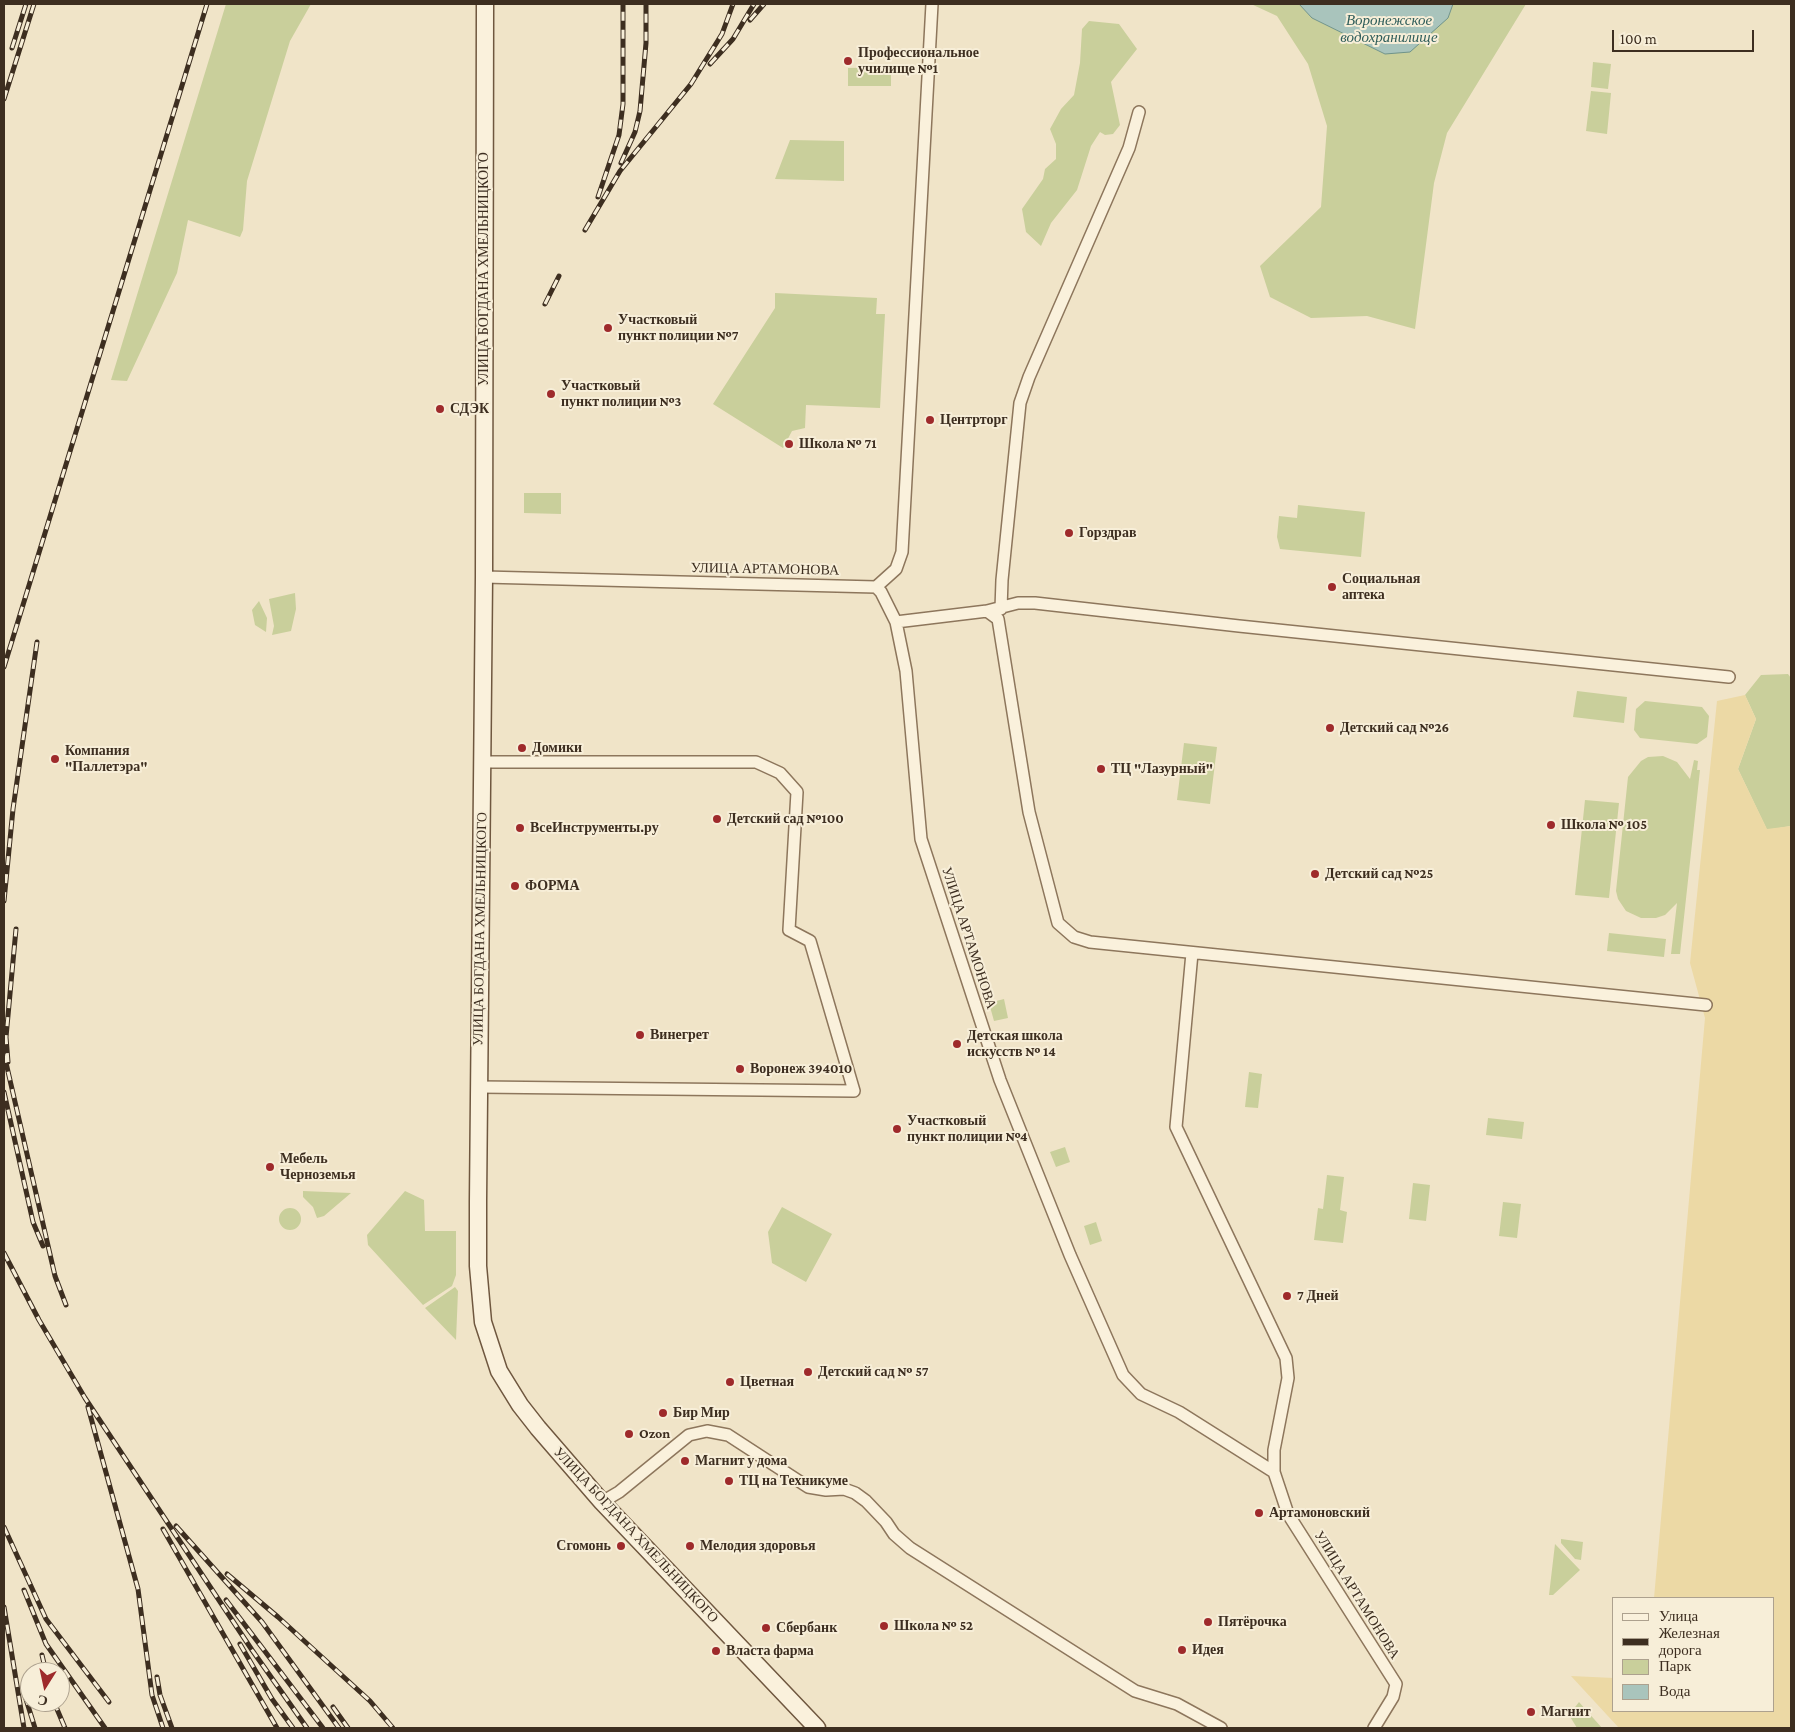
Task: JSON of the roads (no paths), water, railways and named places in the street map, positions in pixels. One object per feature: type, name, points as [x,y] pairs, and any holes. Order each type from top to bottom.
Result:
[{"type":"main road","name":"УЛИЦА БОГДАНА ХМЕЛЬНИЦКОГО","points":[[485,4],[484,577],[478,1266],[480,1298],[488,1343],[499,1371],[520,1405],[602,1502],[817,1728]]},
{"type":"street","points":[[876,587],[896,569],[902,552],[916,267],[932,4]]},
{"type":"street","points":[[1002,609],[1003,573],[1020,403],[1029,377],[1129,148],[1139,112]]},
{"type":"street","name":"УЛИЦА АРТАМОНОВА","points":[[484,577],[876,587],[888,604],[896,622],[906,672],[921,839],[1000,1080],[1070,1255],[1123,1375],[1141,1394],[1179,1412],[1274,1472],[1288,1514],[1396,1684],[1393,1697],[1374,1728]]},
{"type":"street","points":[[896,622],[1002,609],[1018,603],[1035,602],[1239,626],[1729,676]]},
{"type":"street","points":[[988,611],[998,619],[1029,812],[1058,923],[1066,932],[1090,942],[1706,1005]]},
{"type":"street","points":[[479,1087],[854,1091],[810,941],[789,930],[797,792],[780,773],[756,762],[482,762]]},
{"type":"street","points":[[1192,953],[1176,1127],[1286,1358],[1288,1378],[1274,1450],[1274,1472]]},
{"type":"street","points":[[602,1502],[619,1492],[689,1435],[707,1431],[728,1434],[808,1487],[826,1490],[844,1489],[855,1493],[866,1501],[886,1522],[894,1534],[910,1548],[1135,1691],[1177,1704],[1221,1728]]},
{"type":"water","name":"Воронежское водохранилище","points":[[1299,4],[1453,4],[1448,18],[1410,52],[1385,54],[1312,18]]},
{"type":"railway","points":[[12,48],[26,4]]},
{"type":"railway","points":[[4,99],[34,4]]},
{"type":"railway","points":[[4,667],[207,4]]},
{"type":"railway","points":[[598,197],[619,135],[623,104],[623,4]]},
{"type":"railway","points":[[621,163],[635,132],[640,111],[646,43],[646,4]]},
{"type":"railway","points":[[585,230],[620,171],[691,84],[722,34],[733,4]]},
{"type":"railway","points":[[710,64],[733,39],[754,4]]},
{"type":"railway","points":[[750,20],[764,4]]},
{"type":"railway","points":[[545,304],[559,276]]},
{"type":"railway","points":[[4,901],[13,809],[37,642]]},
{"type":"railway","points":[[8,1062],[6,1037],[16,929]]},
{"type":"railway","points":[[4,1054],[55,1276],[66,1305]]},
{"type":"railway","points":[[4,1092],[33,1222],[43,1246]]},
{"type":"railway","points":[[4,1253],[39,1320],[85,1398],[252,1650],[307,1728]]},
{"type":"railway","points":[[88,1407],[138,1589],[152,1695],[163,1728]]},
{"type":"railway","points":[[176,1526],[262,1622],[339,1728]]},
{"type":"railway","points":[[4,1527],[46,1619],[109,1702]]},
{"type":"railway","points":[[163,1529],[277,1728]]},
{"type":"railway","points":[[227,1574],[278,1617],[370,1701],[393,1728]]},
{"type":"railway","points":[[24,1590],[46,1644],[105,1728]]},
{"type":"railway","points":[[226,1600],[323,1728]]},
{"type":"railway","points":[[4,1607],[24,1728]]},
{"type":"railway","points":[[240,1644],[272,1699],[293,1728]]},
{"type":"railway","points":[[42,1655],[44,1662]]},
{"type":"railway","points":[[157,1677],[160,1695],[172,1728]]},
{"type":"railway","points":[[333,1707],[348,1728]]},
{"type":"railway","points":[[30,1712],[35,1728]]},
{"type":"railway","points":[[58,1712],[65,1728]]},
{"type":"place","name":"Профессиональное училище №1","points":[[848,61]]},
{"type":"place","name":"Участковый пункт полиции №7","points":[[608,328]]},
{"type":"place","name":"Участковый пункт полиции №3","points":[[551,394]]},
{"type":"place","name":"СДЭК","points":[[440,409]]},
{"type":"place","name":"Центрторг","points":[[930,420]]},
{"type":"place","name":"Школа № 71","points":[[789,444]]},
{"type":"place","name":"Горздрав","points":[[1069,533]]},
{"type":"place","name":"Социальная аптека","points":[[1332,587]]},
{"type":"place","name":"Детский сад №26","points":[[1330,728]]},
{"type":"place","name":"Домики","points":[[522,748]]},
{"type":"place","name":"Компания \"Паллетэра\"","points":[[55,759]]},
{"type":"place","name":"ТЦ \"Лазурный\"","points":[[1101,769]]},
{"type":"place","name":"Детский сад №100","points":[[717,819]]},
{"type":"place","name":"Школа № 105","points":[[1551,825]]},
{"type":"place","name":"ВсеИнструменты.ру","points":[[520,828]]},
{"type":"place","name":"Детский сад №25","points":[[1315,874]]},
{"type":"place","name":"ФОРМА","points":[[515,886]]},
{"type":"place","name":"Винегрет","points":[[640,1035]]},
{"type":"place","name":"Детская школа искусств № 14","points":[[957,1044]]},
{"type":"place","name":"Воронеж 394010","points":[[740,1069]]},
{"type":"place","name":"Участковый пункт полиции №4","points":[[897,1129]]},
{"type":"place","name":"Мебель Черноземья","points":[[270,1167]]},
{"type":"place","name":"7 Дней","points":[[1287,1296]]},
{"type":"place","name":"Детский сад № 57","points":[[808,1372]]},
{"type":"place","name":"Цветная","points":[[730,1382]]},
{"type":"place","name":"Бир Мир","points":[[663,1413]]},
{"type":"place","name":"Ozon","points":[[629,1434]]},
{"type":"place","name":"Магнит у дома","points":[[685,1461]]},
{"type":"place","name":"ТЦ на Техникуме","points":[[729,1481]]},
{"type":"place","name":"Артамоновский","points":[[1259,1513]]},
{"type":"place","name":"Сгомонь","points":[[621,1546]]},
{"type":"place","name":"Мелодия здоровья","points":[[690,1546]]},
{"type":"place","name":"Пятёрочка","points":[[1208,1622]]},
{"type":"place","name":"Школа № 52","points":[[884,1626]]},
{"type":"place","name":"Сбербанк","points":[[766,1628]]},
{"type":"place","name":"Идея","points":[[1182,1650]]},
{"type":"place","name":"Власта фарма","points":[[716,1651]]},
{"type":"place","name":"Магнит","points":[[1531,1712]]}]
